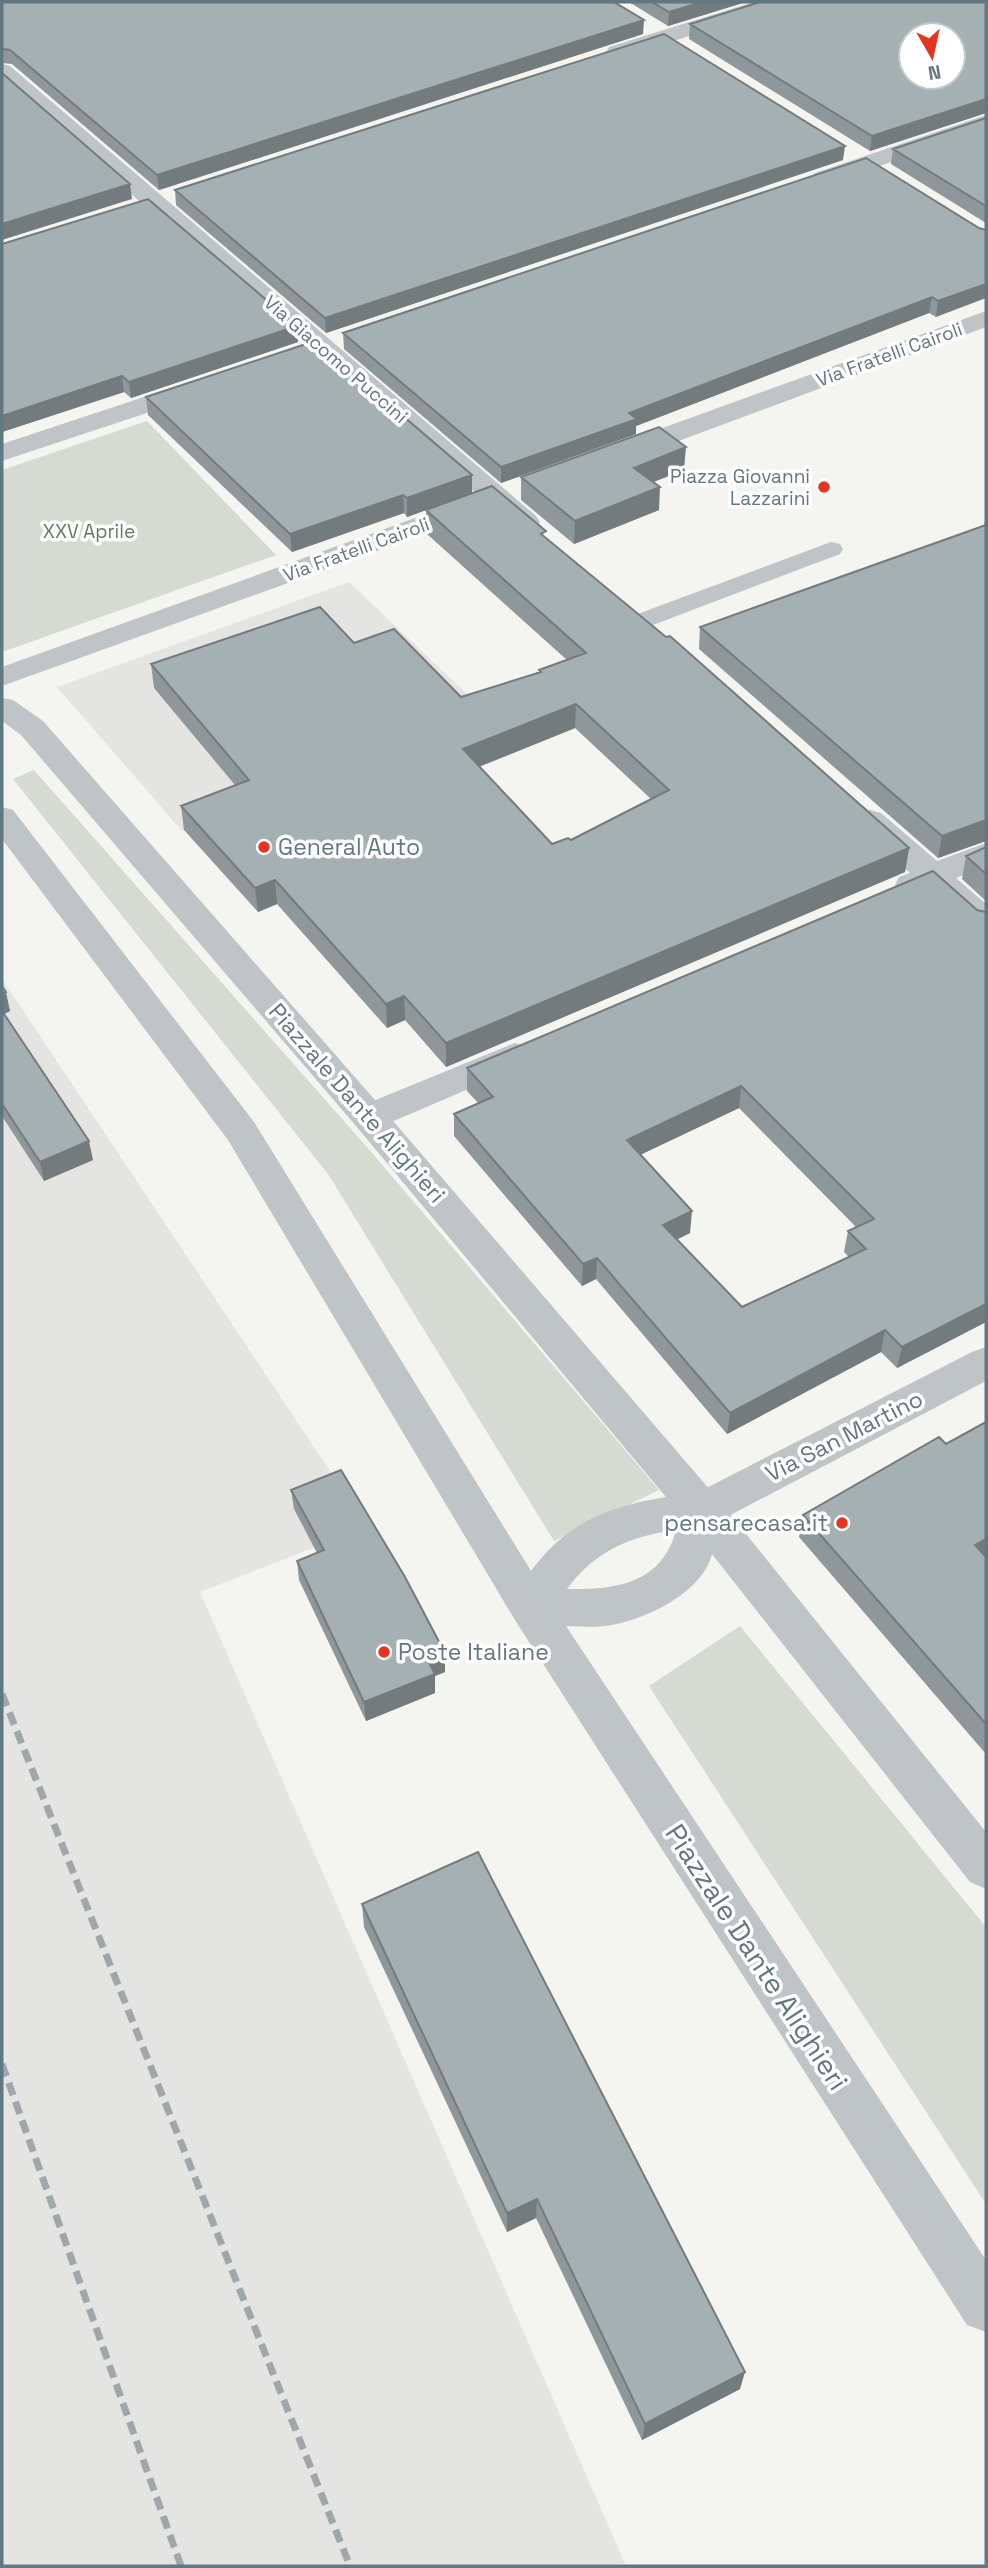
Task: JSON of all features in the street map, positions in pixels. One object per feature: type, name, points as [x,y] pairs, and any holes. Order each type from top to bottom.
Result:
[{"type":"street","points":[[594,60],[774,2]]},
{"type":"street","points":[[644,23],[689,50]]},
{"type":"street","name":"Via Giacomo Puccini","points":[[2,71],[321,346],[508,494],[550,541]]},
{"type":"street","points":[[794,187],[986,122]]},
{"type":"street","points":[[847,148],[893,177]]},
{"type":"street","name":"Via Fratelli Cairoli","points":[[596,461],[986,318]]},
{"type":"street","points":[[2,453],[220,380]]},
{"type":"street","name":"Via Fratelli Cairoli","points":[[2,677],[508,494]]},
{"type":"street","points":[[634,611],[665,638]]},
{"type":"street","name":"Piazzale Dante Alighieri","points":[[2,708],[32,728],[369,1117],[702,1510],[986,1867]]},
{"type":"street","points":[[850,803],[986,922]]},
{"type":"street","name":"Piazzale Dante Alighieri","points":[[2,817],[241,1131],[530,1607],[986,2306]]},
{"type":"street","points":[[882,898],[986,853]]},
{"type":"street","points":[[369,1117],[549,1040]]},
{"type":"street","name":"Via San Martino","points":[[702,1510],[986,1363]]},
{"type":"street","points":[[702,1510],[690,1559],[663,1586],[639,1598],[605,1608],[530,1607],[573,1553],[602,1531],[653,1514],[702,1510]]},
{"type":"lane","points":[[634,611],[831,549]]},
{"type":"shaded area","points":[[349,582],[487,713],[182,831],[57,687]]},
{"type":"shaded area","points":[[2,979],[367,1527],[200,1592],[626,2566],[2,2566]]},
{"type":"green space","name":"XXV Aprile","points":[[147,421],[276,555],[2,652],[2,470]]},
{"type":"green space","points":[[34,770],[373,1154],[659,1490],[554,1541],[328,1174],[13,779]]},
{"type":"green space","points":[[740,1626],[986,1927],[986,2204],[649,1686]]},
{"type":"building","points":[[2,2],[614,2],[644,20],[157,175],[10,50],[2,49]]},
{"type":"building","points":[[652,2],[702,2],[669,12]]},
{"type":"building","points":[[760,2],[986,2],[986,99],[872,136],[690,24]]},
{"type":"building","points":[[664,34],[845,146],[325,318],[175,190]]},
{"type":"building","points":[[2,73],[130,184],[2,224]]},
{"type":"building","points":[[986,118],[986,206],[893,149]]},
{"type":"building","points":[[866,158],[986,230],[986,284],[938,301],[932,297],[629,413],[637,419],[501,467],[343,333]]},
{"type":"building","points":[[148,199],[297,326],[129,382],[122,376],[2,416],[2,244]]},
{"type":"building","points":[[315,341],[472,475],[407,498],[403,495],[290,534],[146,397]]},
{"type":"building","points":[[659,427],[686,447],[634,468],[660,487],[575,521],[521,477]]},
{"type":"building","points":[[492,486],[546,531],[541,534],[666,637],[670,636],[909,848],[446,1043],[404,996],[386,1004],[275,880],[255,888],[181,806],[249,780],[151,664],[320,607],[354,643],[394,629],[461,697],[541,672],[539,670],[586,653],[426,510]],"holes":[[[576,704],[669,790],[571,840],[568,838],[552,844],[463,749]]]},
{"type":"building","points":[[986,525],[986,820],[942,836],[700,627]]},
{"type":"building","points":[[986,847],[986,874],[966,856]]},
{"type":"building","points":[[933,871],[977,910],[986,912],[986,1304],[902,1347],[885,1330],[730,1413],[597,1258],[583,1264],[454,1114],[493,1097],[467,1068]],"holes":[[[741,1086],[874,1219],[848,1231],[866,1249],[742,1307],[663,1225],[692,1211],[627,1140]]]},
{"type":"building","points":[[2,1011],[89,1141],[40,1162],[2,1104]]},
{"type":"building","points":[[986,1422],[986,1539],[975,1545],[986,1557],[986,1724],[803,1515],[939,1437],[946,1444]]},
{"type":"building","name":"Poste Italiane","points":[[341,1470],[405,1577],[445,1653],[427,1659],[435,1674],[364,1702],[297,1561],[324,1550],[291,1490]]},
{"type":"building","points":[[478,1852],[745,2372],[645,2424],[537,2199],[507,2213],[362,1904]]},
{"type":"railway","points":[[2,1694],[350,2566]]},
{"type":"railway","points":[[2,2064],[181,2566]]},
{"type":"place","name":"Piazza Giovanni Lazzarini","points":[[824,487]]},
{"type":"place","name":"General Auto","points":[[264,847]]},
{"type":"place","name":"pensarecasa.it","points":[[842,1523]]},
{"type":"place","name":"Poste Italiane","points":[[384,1652]]}]
